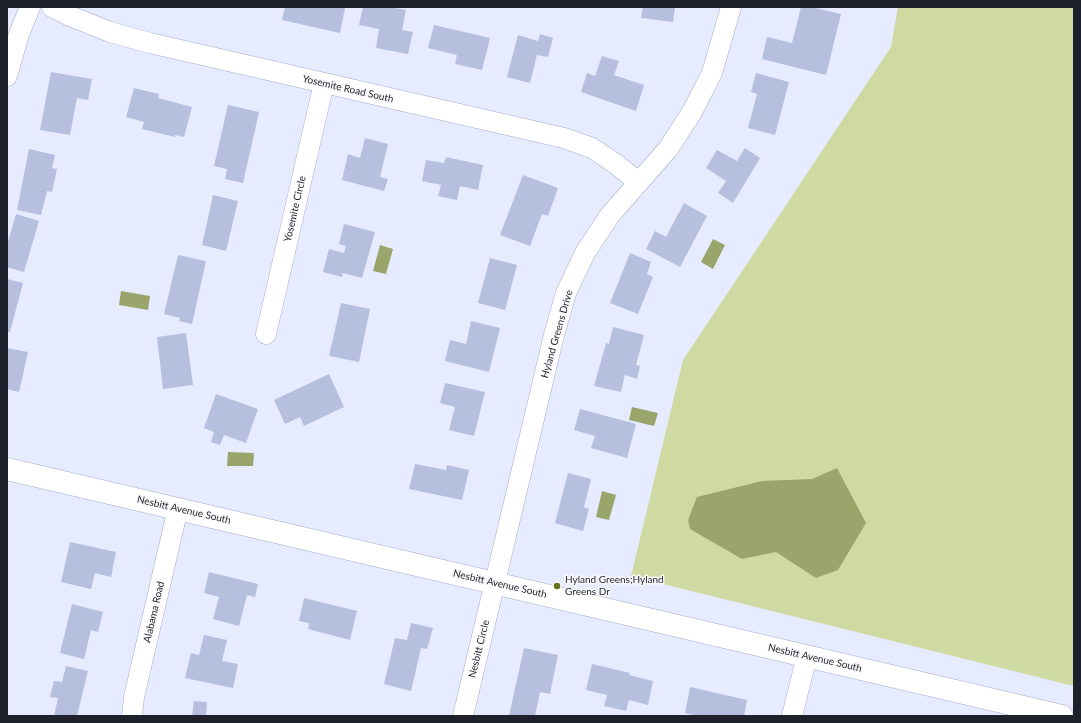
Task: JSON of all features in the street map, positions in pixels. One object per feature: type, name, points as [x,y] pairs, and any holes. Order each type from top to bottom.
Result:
[{"type":"street","points":[[7,76],[19,34],[30,7]]},
{"type":"street","name":"Yosemite Road South","points":[[52,7],[70,16],[116,34],[150,43],[564,138],[592,148],[616,164],[638,182]]},
{"type":"street","name":"Hyland Greens Drive","points":[[495,583],[554,335],[566,294],[585,253],[610,215],[668,149],[692,112],[712,72],[731,7]]},
{"type":"street","name":"Yosemite Circle","points":[[266,334],[324,83]]},
{"type":"street","name":"Nesbitt Avenue South","points":[[7,468],[1062,716]]},
{"type":"street","name":"Alabama Road","points":[[132,716],[134,697],[178,508]]},
{"type":"street","name":"Nesbitt Circle","points":[[463,716],[495,583]]},
{"type":"street","points":[[792,716],[807,656]]},
{"type":"shaded area","points":[[898,7],[1074,7],[1074,686],[631,576],[683,360],[891,47]]},
{"type":"shaded area","points":[[713,239],[725,245],[713,269],[701,262]]},
{"type":"shaded area","points":[[380,245],[393,249],[386,274],[373,271]]},
{"type":"shaded area","points":[[121,291],[150,296],[148,310],[119,305]]},
{"type":"shaded area","points":[[632,407],[658,413],[654,426],[629,420]]},
{"type":"shaded area","points":[[228,452],[254,453],[253,466],[227,466]]},
{"type":"shaded area","points":[[837,468],[866,523],[838,570],[816,578],[776,552],[742,559],[690,529],[688,520],[697,497],[762,481],[812,479]]},
{"type":"shaded area","points":[[602,491],[616,495],[609,520],[596,517]]},
{"type":"building","points":[[285,7],[345,8],[340,33],[282,20]]},
{"type":"building","points":[[363,7],[389,7],[406,10],[402,30],[413,32],[408,54],[376,48],[379,29],[359,25]]},
{"type":"building","points":[[643,7],[675,7],[673,22],[641,18]]},
{"type":"building","points":[[801,7],[811,7],[841,14],[826,75],[762,59],[767,37],[792,43]]},
{"type":"building","points":[[434,25],[490,38],[482,70],[455,64],[457,55],[428,48]]},
{"type":"building","points":[[540,34],[553,38],[548,57],[537,55],[530,83],[507,77],[518,35],[538,41]]},
{"type":"building","points":[[602,56],[619,61],[614,75],[644,85],[636,111],[581,92],[587,73],[595,76]]},
{"type":"building","points":[[51,72],[92,79],[88,100],[77,98],[70,135],[40,130]]},
{"type":"building","points":[[756,73],[789,82],[775,135],[748,128],[757,94],[751,92]]},
{"type":"building","points":[[134,88],[159,94],[158,98],[192,107],[184,137],[175,135],[175,137],[142,129],[144,122],[126,117]]},
{"type":"building","points":[[228,105],[259,112],[243,183],[225,179],[227,169],[214,166]]},
{"type":"building","points":[[365,138],[388,144],[380,177],[388,179],[384,191],[342,180],[348,154],[360,158]]},
{"type":"building","points":[[745,148],[760,158],[733,203],[718,193],[726,181],[706,168],[717,150],[737,161]]},
{"type":"building","points":[[29,149],[55,155],[52,168],[57,169],[52,192],[47,191],[41,215],[17,210]]},
{"type":"building","points":[[446,157],[483,165],[478,190],[460,186],[457,200],[438,196],[441,185],[422,181],[426,160],[444,163]]},
{"type":"building","points":[[523,175],[558,188],[548,216],[542,214],[530,246],[500,235]]},
{"type":"building","points":[[213,195],[238,201],[226,251],[202,245]]},
{"type":"building","points":[[684,203],[707,216],[680,267],[646,249],[655,231],[666,237]]},
{"type":"building","points":[[16,214],[39,221],[24,272],[7,267],[7,245]]},
{"type":"building","points":[[344,224],[375,232],[362,278],[343,273],[342,277],[323,272],[329,249],[344,253],[346,246],[339,244]]},
{"type":"building","points":[[630,253],[651,262],[647,274],[653,277],[638,314],[610,303]]},
{"type":"building","points":[[178,255],[206,261],[192,324],[179,321],[180,318],[164,314]]},
{"type":"building","points":[[490,258],[517,265],[505,310],[478,303]]},
{"type":"building","points":[[7,279],[23,283],[10,332],[7,332]]},
{"type":"building","points":[[341,303],[370,309],[359,362],[329,356]]},
{"type":"building","points":[[471,321],[500,328],[489,372],[445,361],[450,340],[466,344]]},
{"type":"building","points":[[613,327],[644,335],[636,365],[640,366],[637,379],[625,375],[621,392],[594,386],[606,343],[609,344]]},
{"type":"building","points":[[186,333],[193,385],[163,389],[157,337]]},
{"type":"building","points":[[7,348],[28,352],[19,392],[7,389]]},
{"type":"building","points":[[329,374],[344,407],[304,426],[300,417],[285,424],[274,400]]},
{"type":"building","points":[[445,383],[485,392],[474,436],[449,430],[455,407],[440,403]]},
{"type":"building","points":[[216,394],[258,409],[246,443],[224,435],[220,445],[211,442],[214,432],[204,428]]},
{"type":"building","points":[[580,409],[636,424],[627,458],[591,448],[595,436],[574,430]]},
{"type":"building","points":[[415,464],[446,470],[447,465],[469,470],[462,500],[409,489]]},
{"type":"building","points":[[568,473],[591,479],[584,507],[589,509],[583,531],[555,523]]},
{"type":"building","points":[[70,542],[116,552],[111,577],[95,573],[91,589],[61,582]]},
{"type":"building","points":[[209,572],[258,584],[255,597],[247,595],[239,626],[213,619],[219,597],[204,593]]},
{"type":"building","points":[[304,598],[357,611],[350,640],[308,629],[309,623],[299,621]]},
{"type":"building","points":[[72,604],[103,612],[98,632],[91,630],[84,659],[60,653]]},
{"type":"building","points":[[411,623],[433,628],[427,649],[421,648],[411,691],[384,684],[395,638],[407,640]]},
{"type":"building","points":[[204,635],[227,640],[222,661],[238,664],[233,688],[185,678],[191,653],[199,655]]},
{"type":"building","points":[[524,648],[558,655],[550,694],[540,692],[535,716],[509,716]]},
{"type":"building","points":[[592,664],[630,673],[629,675],[653,681],[648,705],[629,700],[626,711],[604,706],[607,695],[586,690]]},
{"type":"building","points":[[66,666],[88,671],[77,716],[54,716],[58,698],[50,697],[54,681],[62,682]]},
{"type":"building","points":[[690,687],[747,700],[744,716],[697,716],[685,713]]},
{"type":"building","points":[[194,701],[207,702],[206,716],[192,716]]},
{"type":"place","name":"Hyland Greens;Hyland Greens Dr","points":[[557,586]]}]
